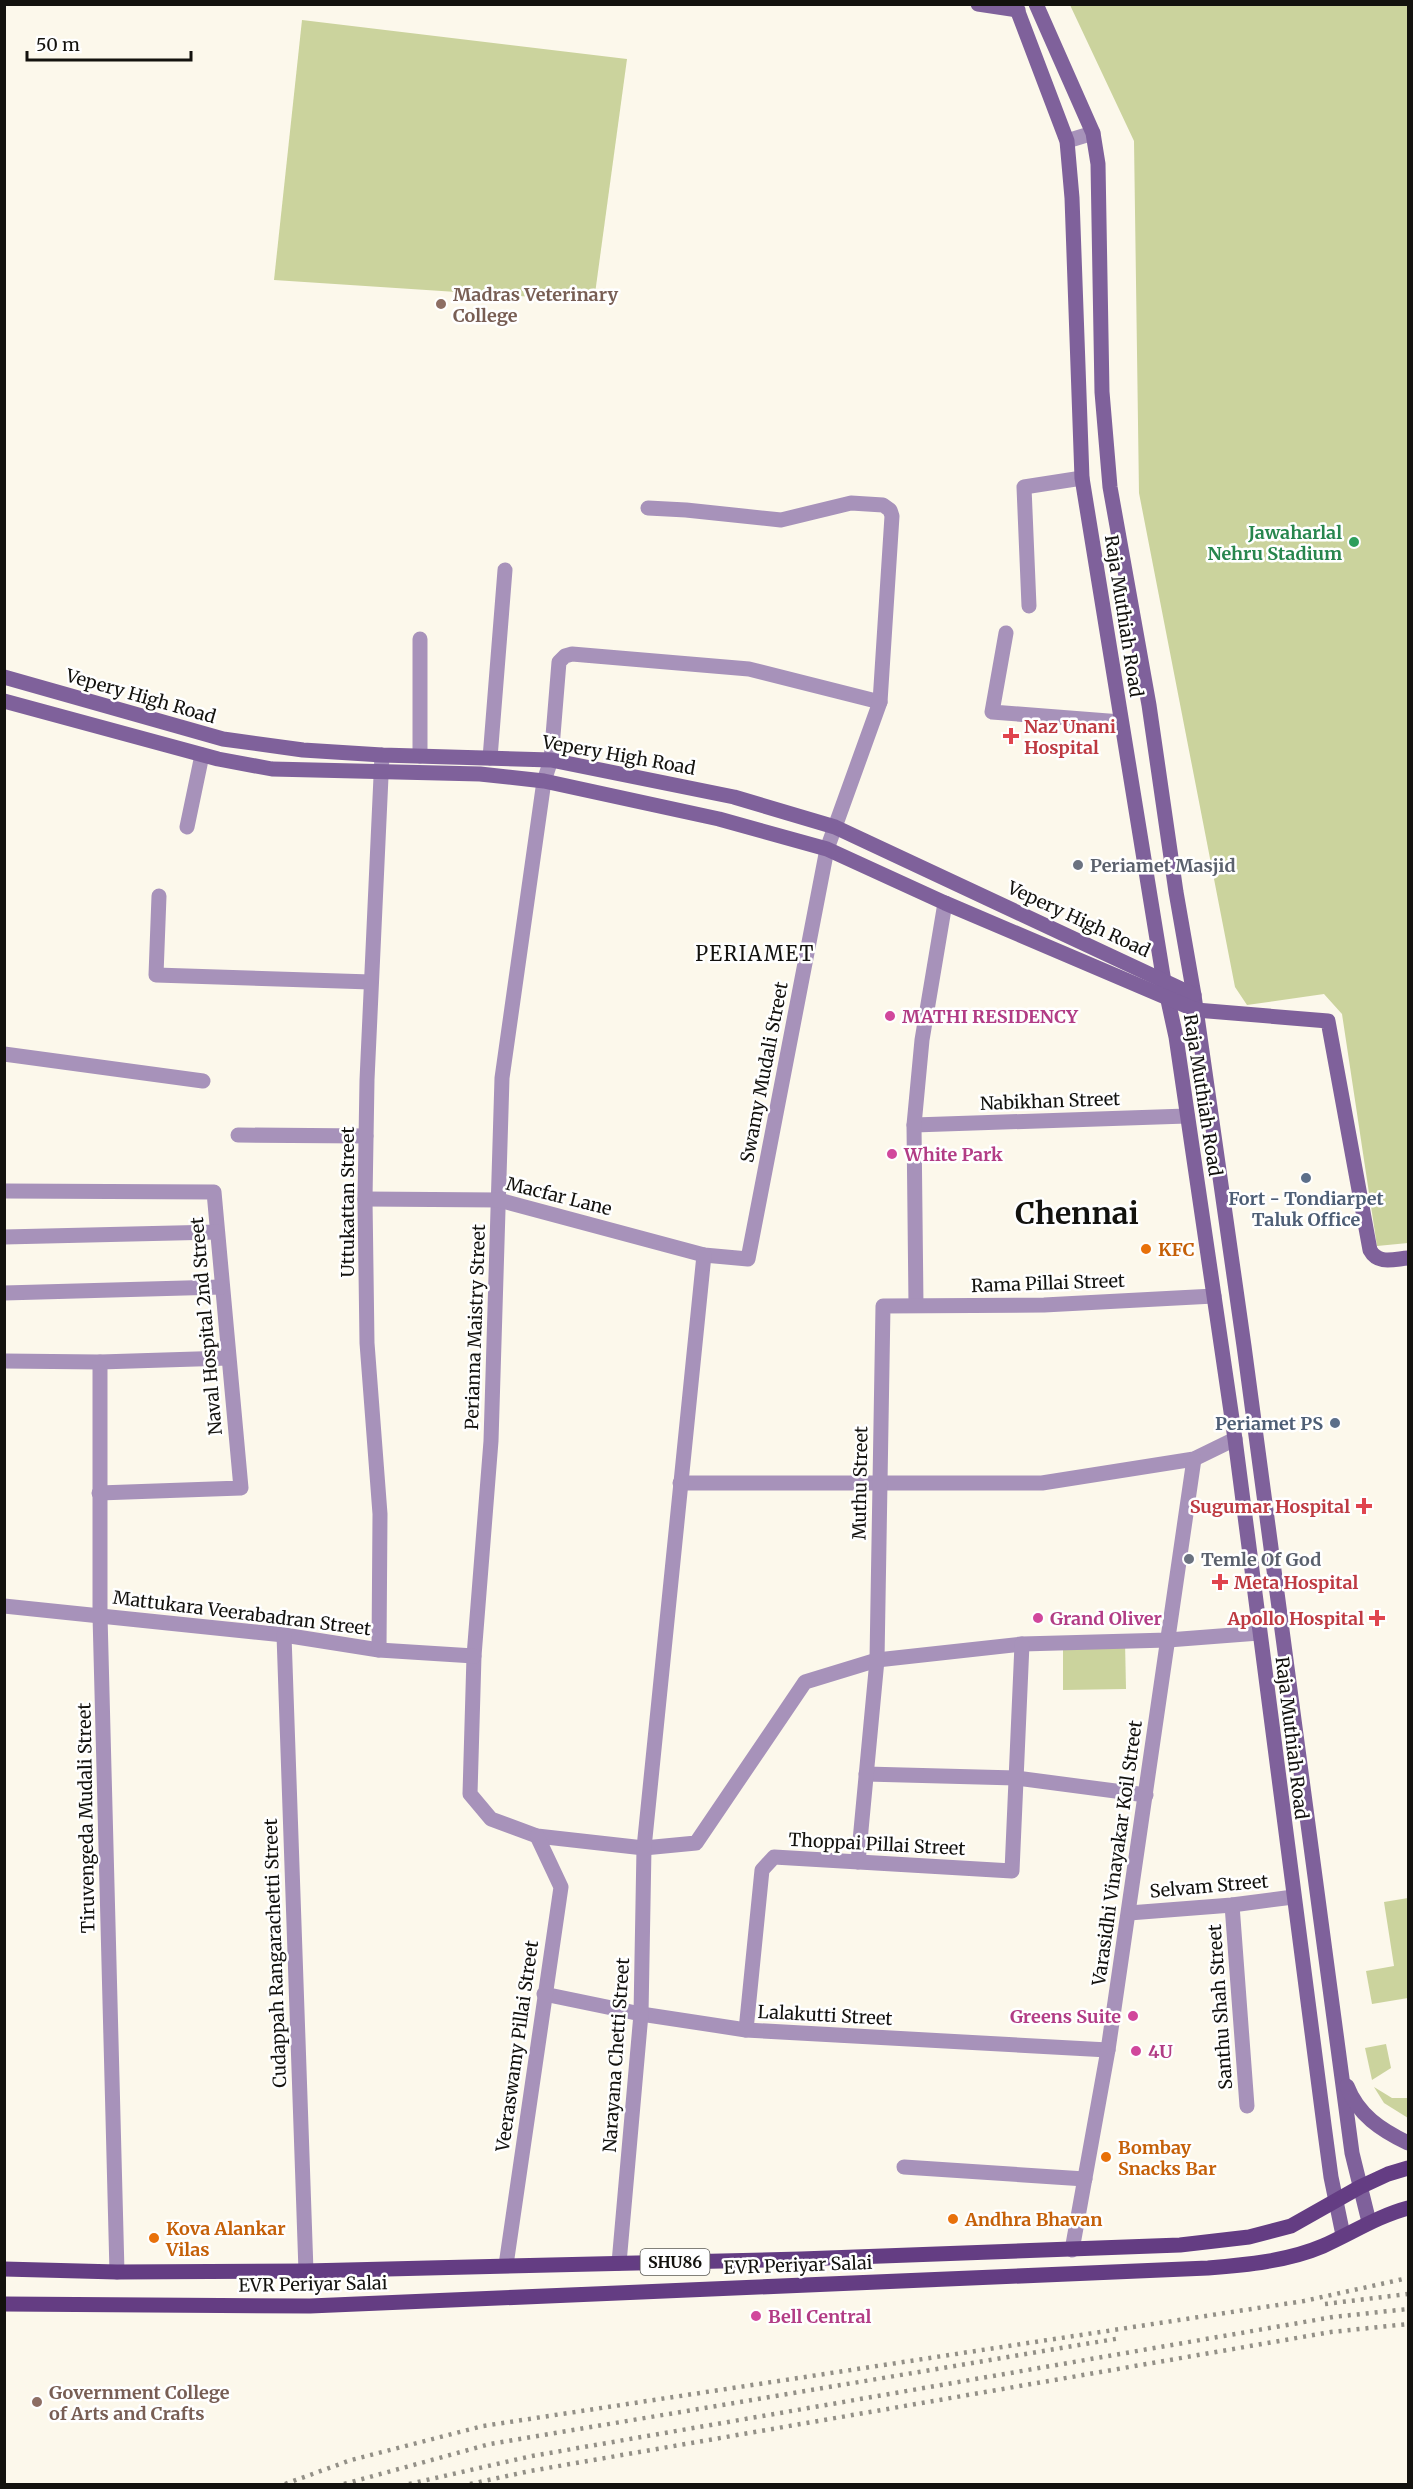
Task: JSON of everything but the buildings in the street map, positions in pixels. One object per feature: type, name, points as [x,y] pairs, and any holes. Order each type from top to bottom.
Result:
[{"type":"main road","points":[[978,4],[1017,7]]},
{"type":"main road","name":"Raja Muthiah Road","points":[[1036,4],[1092,133],[1098,164],[1102,392],[1110,487],[1149,705],[1176,892],[1195,1003],[1354,2168],[1369,2222]]},
{"type":"main road","name":"Raja Muthiah Road","points":[[1017,7],[1067,141],[1072,198],[1082,478],[1164,982],[1176,1037],[1235,1439],[1330,2168],[1343,2235]]},
{"type":"main road","name":"Vepery High Road","points":[[4,677],[223,739],[303,750],[382,755],[551,760],[734,797],[835,827],[1164,982],[1195,1003]]},
{"type":"main road","name":"Vepery High Road","points":[[4,701],[202,755],[272,769],[480,774],[544,781],[719,819],[827,849],[945,903],[1167,998],[1195,1003]]},
{"type":"main road","points":[[1195,1003],[1328,1021],[1370,1250],[1373,1256],[1383,1261],[1408,1258]]},
{"type":"main road","points":[[1341,2066],[1347,2089],[1361,2112],[1378,2127],[1408,2143]]},
{"type":"main road","name":"SHU86","points":[[1337,2201],[1360,2187],[1408,2168]]},
{"type":"main road","name":"EVR Periyar Salai","points":[[4,2269],[117,2272],[306,2271],[1180,2245],[1250,2237],[1291,2226],[1337,2201]]},
{"type":"main road","name":"SHU86","points":[[1369,2222],[1408,2208]]},
{"type":"main road","name":"EVR Periyar Salai","points":[[4,2304],[310,2306],[1208,2268],[1238,2266],[1305,2252],[1369,2222]]},
{"type":"street","points":[[1067,141],[1092,133]]},
{"type":"street","points":[[1029,606],[1024,487],[1082,478]]},
{"type":"street","points":[[648,508],[781,520],[851,503],[883,505],[890,510],[892,516],[880,702],[827,849]]},
{"type":"street","points":[[490,758],[505,570]]},
{"type":"street","points":[[1006,633],[992,712],[1121,722]]},
{"type":"street","points":[[420,639],[420,756]]},
{"type":"street","name":"Perianna Maistry Street","points":[[877,1660],[805,1682],[696,1843],[644,1848],[537,1836],[491,1819],[470,1794],[474,1656],[491,1441],[502,1078],[544,781],[551,760],[559,662],[565,656],[572,654],[749,669],[880,702]]},
{"type":"street","points":[[187,827],[202,755]]},
{"type":"street","name":"Uttukattan Street","points":[[379,1650],[380,1514],[367,1343],[365,1199],[371,982],[382,755]]},
{"type":"street","name":"Swamy Mudali Street","points":[[704,1255],[748,1259],[827,849]]},
{"type":"street","points":[[159,896],[156,975],[371,982]]},
{"type":"street","points":[[916,1305],[914,1125],[922,1040],[945,903]]},
{"type":"street","points":[[4,1054],[203,1081]]},
{"type":"street","name":"Nabikhan Street","points":[[914,1125],[1187,1116]]},
{"type":"street","points":[[238,1135],[366,1136]]},
{"type":"street","name":"Naval Hospital 2nd Street","points":[[4,1191],[214,1192],[241,1488],[99,1493]]},
{"type":"street","name":"Macfar Lane","points":[[365,1199],[499,1200],[704,1255]]},
{"type":"street","points":[[4,1237],[217,1232]]},
{"type":"street","name":"Narayana Chetti Street","points":[[619,2263],[641,2014],[644,1848],[704,1255]]},
{"type":"street","points":[[4,1293],[221,1287]]},
{"type":"street","name":"Rama Pillai Street","points":[[883,1306],[1044,1305],[1214,1296]]},
{"type":"street","name":"Muthu Street","points":[[858,1862],[877,1660],[883,1306]]},
{"type":"street","points":[[4,1361],[100,1362],[228,1358]]},
{"type":"street","name":"Tiruvengeda Mudali Street","points":[[100,1362],[100,1615],[117,2272]]},
{"type":"street","points":[[680,1483],[1042,1483],[1194,1459],[1235,1439]]},
{"type":"street","name":"Varasidhi Vinayakar Koil Street","points":[[1072,2250],[1108,2050],[1194,1459]]},
{"type":"street","name":"Mattukara Veerabadran Street","points":[[4,1606],[284,1635],[379,1650],[474,1656]]},
{"type":"street","points":[[877,1660],[1022,1644],[1168,1640],[1259,1633]]},
{"type":"street","name":"Cudappah Rangarachetti Street","points":[[284,1635],[306,2271]]},
{"type":"street","points":[[1016,1778],[1022,1644]]},
{"type":"street","points":[[866,1774],[1016,1778],[1146,1795]]},
{"type":"street","name":"Thoppai Pillai Street","points":[[746,2030],[762,1870],[774,1857],[1012,1871],[1016,1778]]},
{"type":"street","name":"Veeraswamy Pillai Street","points":[[506,2265],[561,1887],[537,1836]]},
{"type":"street","name":"Selvam Street","points":[[1129,1913],[1232,1905],[1293,1897]]},
{"type":"street","name":"Santhu Shah Street","points":[[1232,1905],[1247,2106]]},
{"type":"street","name":"Lalakutti Street","points":[[544,1994],[641,2014],[746,2030],[1108,2050]]},
{"type":"street","points":[[904,2168],[1085,2179]]},
{"type":"green space","points":[[1070,5],[1408,5],[1408,1243],[1377,1246],[1342,1014],[1324,994],[1247,1005],[1235,987],[1139,493],[1134,141]]},
{"type":"green space","points":[[302,20],[627,59],[594,301],[274,280]]},
{"type":"green space","points":[[1125,1641],[1126,1689],[1063,1690],[1063,1643]]},
{"type":"green space","points":[[1408,1898],[1408,1998],[1372,2004],[1366,1971],[1394,1966],[1384,1902]]},
{"type":"green space","points":[[1386,2044],[1391,2068],[1372,2080],[1365,2048]]},
{"type":"green space","points":[[1374,2087],[1392,2098],[1408,2098],[1408,2118],[1384,2103]]},
{"type":"railway","points":[[285,2484],[351,2460],[483,2426],[1304,2301],[1408,2278]]},
{"type":"railway","points":[[1325,2304],[1408,2294]]},
{"type":"railway","points":[[409,2484],[532,2456],[1333,2317],[1408,2309]]},
{"type":"railway","points":[[470,2484],[530,2471],[1331,2332],[1408,2324]]},
{"type":"railway","points":[[344,2484],[490,2444],[1121,2338]]},
{"type":"place","name":"Madras Veterinary College","points":[[441,304]]},
{"type":"place","name":"Jawaharlal Nehru Stadium","points":[[1354,542]]},
{"type":"place","name":"Naz Unani Hospital","points":[[1011,736]]},
{"type":"place","name":"Periamet Masjid","points":[[1078,865]]},
{"type":"place","name":"MATHI RESIDENCY","points":[[890,1016]]},
{"type":"place","name":"White Park","points":[[892,1154]]},
{"type":"place","name":"Fort - Tondiarpet Taluk Office","points":[[1306,1178]]},
{"type":"place","name":"KFC","points":[[1146,1249]]},
{"type":"place","name":"Periamet PS","points":[[1335,1423]]},
{"type":"place","name":"Sugumar Hospital","points":[[1364,1506]]},
{"type":"place","name":"Temle Of God","points":[[1189,1559]]},
{"type":"place","name":"Meta Hospital","points":[[1220,1582]]},
{"type":"place","name":"Grand Oliver","points":[[1038,1618]]},
{"type":"place","name":"Apollo Hospital","points":[[1377,1618]]},
{"type":"place","name":"Greens Suite","points":[[1133,2016]]},
{"type":"place","name":"4U","points":[[1136,2051]]},
{"type":"place","name":"Bombay Snacks Bar","points":[[1106,2157]]},
{"type":"place","name":"Andhra Bhavan","points":[[953,2219]]},
{"type":"place","name":"Kova Alankar Vilas","points":[[154,2238]]},
{"type":"place","name":"Bell Central","points":[[756,2316]]},
{"type":"place","name":"Government College of Arts and Crafts","points":[[37,2402]]},
{"type":"district","name":"PERIAMET","points":[[755,953]]},
{"type":"district","name":"Chennai","points":[[1077,1213]]}]
